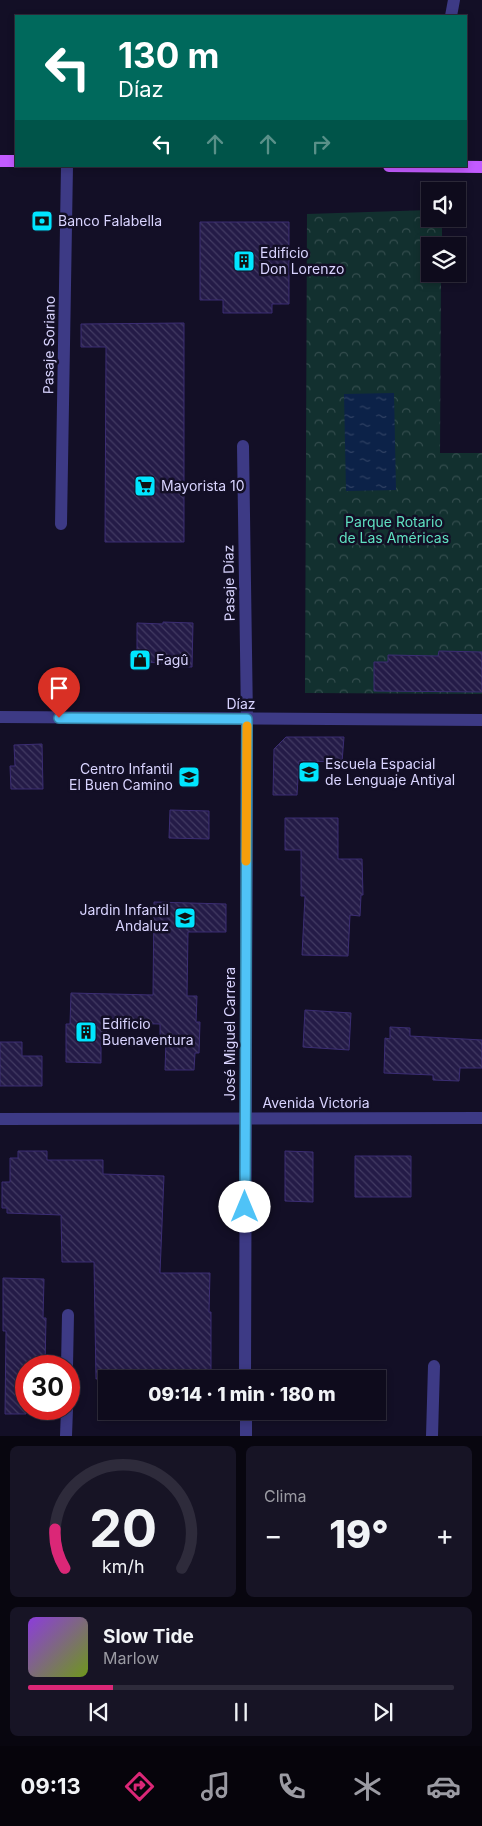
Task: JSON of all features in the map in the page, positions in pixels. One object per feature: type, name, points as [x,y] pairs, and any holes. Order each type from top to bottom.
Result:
[{"type":"main road","points":[[0,161],[15,162]]},
{"type":"main road","points":[[467,167],[482,167]]},
{"type":"street","points":[[451,15],[454,0]]},
{"type":"street","name":"Pasaje Soriano","points":[[61,524],[67,167]]},
{"type":"street","name":"Pasaje Díaz","points":[[243,446],[247,719]]},
{"type":"street","name":"Díaz","points":[[0,717],[482,720]]},
{"type":"street","name":"José Miguel Carrera","points":[[246,1370],[247,719]]},
{"type":"street","name":"Avenida Victoria","points":[[0,1118],[482,1118]]},
{"type":"street","points":[[67,1355],[68,1315]]},
{"type":"street","points":[[432,1436],[434,1366]]},
{"type":"street","points":[[66,1436],[67,1420]]},
{"type":"street","points":[[246,1420],[246,1436]]},
{"type":"green space","name":"Parque Rotario de Las Américas","points":[[421,210],[421,227],[442,227],[442,237],[421,237],[421,282],[441,282],[440,453],[482,453],[482,694],[305,693],[307,214]]},
{"type":"water","points":[[394,393],[396,490],[346,491],[344,394]]},
{"type":"building","name":"Edificio Don Lorenzo","points":[[200,222],[289,222],[289,304],[272,304],[272,313],[223,313],[223,300],[200,300]]},
{"type":"building","name":"Mayorista 10","points":[[184,323],[184,542],[105,542],[106,347],[81,347],[81,324]]},
{"type":"building","points":[[163,622],[193,623],[192,667],[165,666],[165,663],[137,662],[137,623],[163,624]]},
{"type":"building","points":[[439,651],[482,652],[482,692],[374,691],[374,662],[388,662],[388,655],[438,656]]},
{"type":"building","points":[[286,737],[344,737],[342,762],[299,761],[297,795],[273,795],[274,749]]},
{"type":"building","points":[[42,744],[43,789],[11,789],[10,766],[15,766],[14,745]]},
{"type":"building","points":[[170,810],[209,811],[209,839],[169,838]]},
{"type":"building","points":[[285,818],[338,818],[338,859],[362,859],[363,895],[361,895],[360,916],[350,915],[348,956],[302,955],[305,896],[301,896],[301,850],[285,850]]},
{"type":"building","points":[[154,902],[226,904],[226,932],[188,932],[187,996],[197,996],[196,1022],[200,1022],[199,1053],[195,1053],[194,1070],[165,1070],[166,1041],[160,1041],[160,1024],[107,1023],[106,1041],[101,1041],[101,1063],[66,1062],[66,1024],[70,1024],[71,993],[153,995]]},
{"type":"building","points":[[305,1010],[351,1013],[349,1050],[303,1047]]},
{"type":"building","points":[[390,1027],[410,1028],[410,1036],[482,1040],[482,1068],[460,1068],[459,1081],[433,1080],[433,1075],[384,1073],[385,1038],[390,1039]]},
{"type":"building","points":[[0,1042],[22,1042],[22,1056],[42,1056],[42,1086],[0,1086]]},
{"type":"building","points":[[18,1151],[47,1151],[47,1160],[103,1160],[103,1174],[164,1176],[160,1273],[210,1273],[211,1370],[98,1370],[98,1379],[96,1379],[94,1262],[62,1262],[61,1215],[7,1213],[7,1208],[2,1208],[2,1182],[10,1182],[10,1158],[18,1158]]},
{"type":"building","points":[[285,1151],[313,1152],[313,1202],[285,1201]]},
{"type":"building","points":[[355,1156],[411,1156],[411,1197],[355,1197]]},
{"type":"building","points":[[3,1278],[44,1279],[43,1318],[46,1318],[45,1355],[15,1355],[15,1414],[5,1414],[6,1331],[3,1331]]},
{"type":"slow traffic","points":[[246,861],[247,726]]},
{"type":"place","name":"Banco Falabella","points":[[42,221]]},
{"type":"place","name":"Edificio Don Lorenzo","points":[[244,261]]},
{"type":"place","name":"Mayorista 10","points":[[145,486]]},
{"type":"place","name":"Fagû","points":[[140,660]]},
{"type":"place","name":"Escuela Espacial de Lenguaje Antiyal","points":[[309,772]]},
{"type":"place","name":"Centro Infantil El Buen Camino","points":[[189,777]]},
{"type":"place","name":"Jardin Infantil Andaluz","points":[[185,918]]},
{"type":"place","name":"Edificio Buenaventura","points":[[86,1032]]},
{"type":"route","points":[[59,718],[247,719],[245,1207]]}]
